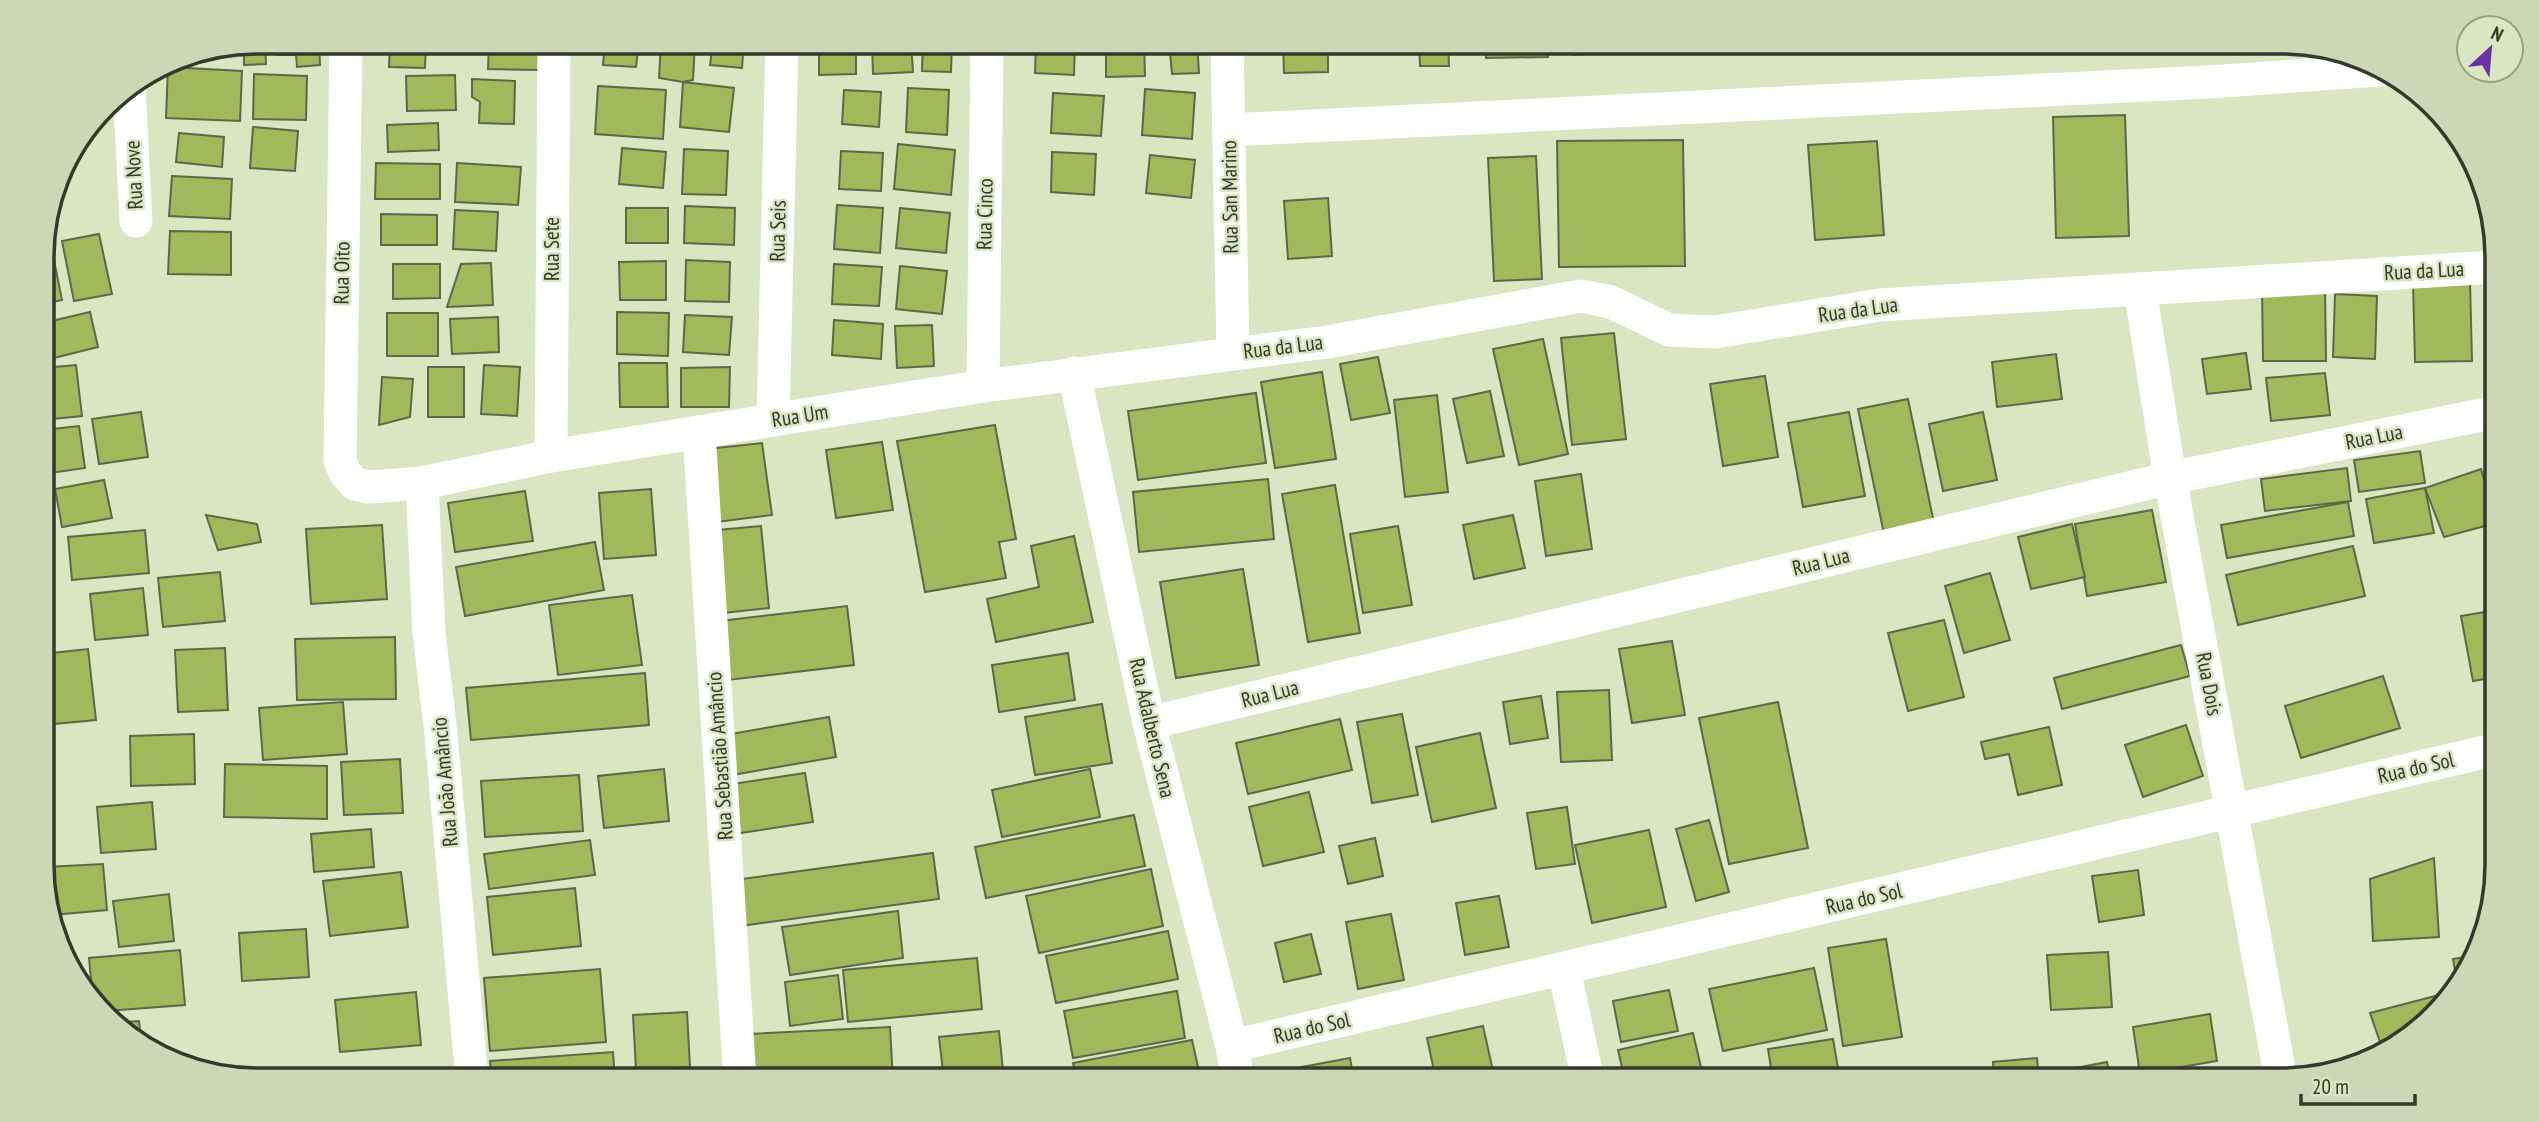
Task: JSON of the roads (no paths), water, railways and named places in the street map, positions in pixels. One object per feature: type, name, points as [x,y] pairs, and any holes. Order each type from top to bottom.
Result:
[{"type":"street","name":"Rua Oito","points":[[346,55],[340,461],[345,473],[355,484],[369,487]]},
{"type":"street","name":"Rua Sete","points":[[551,456],[554,55]]},
{"type":"street","name":"Rua Seis","points":[[774,420],[782,55]]},
{"type":"street","name":"Rua Cinco","points":[[982,386],[987,55]]},
{"type":"street","name":"Rua San Marino","points":[[1227,55],[1233,353]]},
{"type":"street","points":[[1229,130],[2364,72]]},
{"type":"street","name":"Rua Nove","points":[[130,100],[136,221]]},
{"type":"street","name":"Rua da Lua","points":[[1233,353],[1327,342],[1581,296],[1611,302],[1669,330],[1715,332],[1880,305],[2485,268]]},
{"type":"street","name":"Rua Dois","points":[[2140,289],[2170,478],[2278,1067]]},
{"type":"street","name":"Rua Um","points":[[369,487],[422,483],[551,456],[982,386],[1233,353]]},
{"type":"street","name":"Rua Adalberto Sena","points":[[1074,373],[1149,723],[1236,1068]]},
{"type":"street","name":"Rua Lua","points":[[1149,723],[2170,478],[2485,414]]},
{"type":"street","name":"Rua Sebastião Amâncio","points":[[699,432],[739,1068]]},
{"type":"street","name":"Rua João Amâncio","points":[[422,483],[429,633],[441,734],[471,1068]]},
{"type":"street","name":"Rua do Sol","points":[[1232,1046],[2485,753]]},
{"type":"street","points":[[1564,970],[1585,1067]]}]
